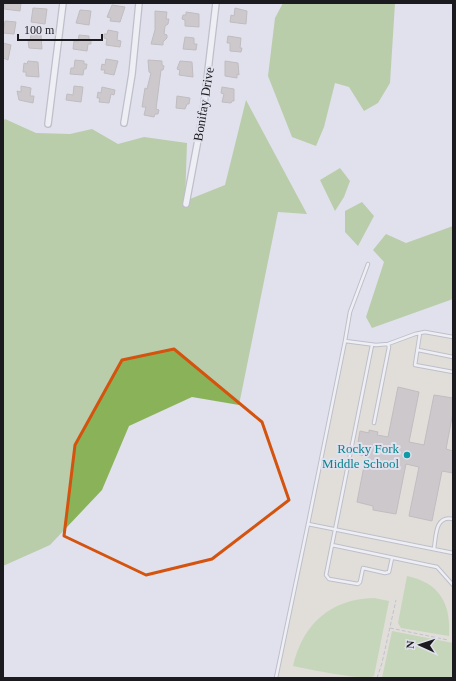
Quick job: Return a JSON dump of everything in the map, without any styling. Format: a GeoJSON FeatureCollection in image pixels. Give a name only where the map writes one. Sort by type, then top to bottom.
{"type":"FeatureCollection","features":[{"type":"Feature","properties":{"kind":"street"},"geometry":{"type":"LineString","coordinates":[[48,124],[63,3]]}},
{"type":"Feature","properties":{"kind":"street"},"geometry":{"type":"LineString","coordinates":[[124,123],[132,74],[140,3]]}},
{"type":"Feature","properties":{"kind":"street","name":"Bonifay Drive"},"geometry":{"type":"LineString","coordinates":[[186,204],[203,113],[216,3]]}},
{"type":"Feature","properties":{"kind":"lane"},"geometry":{"type":"LineString","coordinates":[[276,678],[350,312],[368,264]]}},
{"type":"Feature","properties":{"kind":"lane"},"geometry":{"type":"LineString","coordinates":[[345,341],[372,345],[388,344],[407,336],[420,333],[453,337]]}},
{"type":"Feature","properties":{"kind":"lane"},"geometry":{"type":"LineString","coordinates":[[420,333],[415,365],[453,372]]}},
{"type":"Feature","properties":{"kind":"lane"},"geometry":{"type":"LineString","coordinates":[[374,423],[389,347],[388,344]]}},
{"type":"Feature","properties":{"kind":"lane"},"geometry":{"type":"LineString","coordinates":[[372,345],[326,575],[329,579],[358,584],[360,582],[363,568],[385,573],[389,572],[392,558]]}},
{"type":"Feature","properties":{"kind":"lane"},"geometry":{"type":"LineString","coordinates":[[418,350],[453,357]]}},
{"type":"Feature","properties":{"kind":"lane"},"geometry":{"type":"LineString","coordinates":[[434,549],[438,524],[442,519],[453,519]]}},
{"type":"Feature","properties":{"kind":"lane"},"geometry":{"type":"LineString","coordinates":[[308,524],[453,553]]}},
{"type":"Feature","properties":{"kind":"lane"},"geometry":{"type":"LineString","coordinates":[[332,545],[437,567],[453,585]]}},
{"type":"Feature","properties":{"kind":"path"},"geometry":{"type":"LineString","coordinates":[[377,678],[382,663],[396,600]]}},
{"type":"Feature","properties":{"kind":"path"},"geometry":{"type":"LineString","coordinates":[[390,628],[448,640]]}},
{"type":"Feature","properties":{"kind":"highlighted area"},"geometry":{"type":"Polygon","coordinates":[[[174,349],[262,422],[289,500],[212,559],[146,575],[64,536],[75,445],[122,360],[174,349]]]}},
{"type":"Feature","properties":{"kind":"shaded area"},"geometry":{"type":"Polygon","coordinates":[[[420,333],[453,337],[453,678],[276,678],[345,341],[364,344],[388,344],[420,333]]]}},
{"type":"Feature","properties":{"kind":"green space"},"geometry":{"type":"Polygon","coordinates":[[[283,3],[395,3],[390,83],[378,103],[364,111],[349,87],[335,83],[324,127],[316,146],[292,137],[268,76],[275,18],[283,3]]]}},
{"type":"Feature","properties":{"kind":"green space"},"geometry":{"type":"Polygon","coordinates":[[[246,100],[307,214],[278,212],[239,405],[192,397],[129,426],[102,490],[50,545],[3,566],[3,121],[5,119],[36,133],[70,134],[92,129],[118,144],[144,137],[187,143],[185,201],[225,185],[246,100]]]}},
{"type":"Feature","properties":{"kind":"green space"},"geometry":{"type":"Polygon","coordinates":[[[340,168],[350,181],[344,197],[335,211],[320,180],[340,168]]]}},
{"type":"Feature","properties":{"kind":"green space"},"geometry":{"type":"Polygon","coordinates":[[[362,202],[374,216],[358,246],[345,232],[345,211],[362,202]]]}},
{"type":"Feature","properties":{"kind":"green space"},"geometry":{"type":"Polygon","coordinates":[[[453,226],[453,299],[372,328],[366,317],[384,262],[373,250],[386,234],[406,243],[453,226]]]}},
{"type":"Feature","properties":{"kind":"green space"},"geometry":{"type":"Polygon","coordinates":[[[407,576],[428,584],[441,597],[448,614],[449,636],[401,628],[398,623],[407,576]]]}},
{"type":"Feature","properties":{"kind":"green space"},"geometry":{"type":"Polygon","coordinates":[[[374,598],[389,601],[374,676],[347,676],[293,666],[304,638],[311,626],[321,617],[344,603],[358,599],[374,598]]]}},
{"type":"Feature","properties":{"kind":"green space"},"geometry":{"type":"Polygon","coordinates":[[[392,631],[453,643],[453,678],[382,678],[392,631]]]}},
{"type":"Feature","properties":{"kind":"building"},"geometry":{"type":"Polygon","coordinates":[[[5,3],[21,3],[20,11],[4,9],[5,3]]]}},
{"type":"Feature","properties":{"kind":"building"},"geometry":{"type":"Polygon","coordinates":[[[112,5],[125,7],[120,22],[110,21],[111,18],[107,17],[112,5]]]}},
{"type":"Feature","properties":{"kind":"building"},"geometry":{"type":"Polygon","coordinates":[[[33,8],[47,9],[45,24],[31,22],[33,8]]]}},
{"type":"Feature","properties":{"kind":"building"},"geometry":{"type":"Polygon","coordinates":[[[235,8],[247,11],[246,24],[230,22],[231,15],[234,16],[235,8]]]}},
{"type":"Feature","properties":{"kind":"building"},"geometry":{"type":"Polygon","coordinates":[[[80,10],[91,11],[89,25],[76,23],[80,10]]]}},
{"type":"Feature","properties":{"kind":"building"},"geometry":{"type":"Polygon","coordinates":[[[155,11],[167,12],[166,19],[169,19],[168,24],[165,26],[164,34],[167,35],[167,38],[163,42],[163,45],[151,44],[155,30],[155,11]]]}},
{"type":"Feature","properties":{"kind":"building"},"geometry":{"type":"Polygon","coordinates":[[[186,12],[199,14],[199,27],[185,26],[185,20],[182,19],[183,15],[186,15],[186,12]]]}},
{"type":"Feature","properties":{"kind":"building"},"geometry":{"type":"Polygon","coordinates":[[[5,21],[16,22],[14,34],[3,33],[5,21]]]}},
{"type":"Feature","properties":{"kind":"building"},"geometry":{"type":"Polygon","coordinates":[[[108,30],[118,32],[117,40],[121,41],[120,47],[106,45],[107,39],[104,38],[104,34],[107,34],[108,30]]]}},
{"type":"Feature","properties":{"kind":"building"},"geometry":{"type":"Polygon","coordinates":[[[31,34],[41,35],[42,49],[29,48],[28,40],[30,41],[31,34]]]}},
{"type":"Feature","properties":{"kind":"building"},"geometry":{"type":"Polygon","coordinates":[[[79,35],[89,36],[89,39],[91,40],[91,44],[88,44],[87,51],[73,49],[74,41],[78,42],[79,35]]]}},
{"type":"Feature","properties":{"kind":"building"},"geometry":{"type":"Polygon","coordinates":[[[228,36],[241,38],[241,52],[230,51],[230,43],[227,43],[228,36]]]}},
{"type":"Feature","properties":{"kind":"building"},"geometry":{"type":"Polygon","coordinates":[[[185,37],[194,38],[194,44],[197,44],[196,50],[183,49],[185,37]]]}},
{"type":"Feature","properties":{"kind":"building"},"geometry":{"type":"Polygon","coordinates":[[[3,43],[11,45],[8,60],[3,58],[3,43]]]}},
{"type":"Feature","properties":{"kind":"building"},"geometry":{"type":"Polygon","coordinates":[[[106,59],[118,61],[114,75],[104,73],[105,70],[101,70],[102,64],[105,65],[106,59]]]}},
{"type":"Feature","properties":{"kind":"building"},"geometry":{"type":"Polygon","coordinates":[[[75,60],[84,61],[84,64],[87,64],[83,75],[70,74],[71,68],[74,68],[75,60]]]}},
{"type":"Feature","properties":{"kind":"building"},"geometry":{"type":"Polygon","coordinates":[[[148,60],[162,61],[162,65],[164,66],[163,70],[161,70],[156,109],[159,110],[158,114],[155,114],[154,117],[144,115],[146,107],[142,107],[145,88],[147,89],[151,73],[149,72],[148,60]]]}},
{"type":"Feature","properties":{"kind":"building"},"geometry":{"type":"Polygon","coordinates":[[[28,61],[38,62],[39,77],[26,76],[26,72],[23,72],[24,63],[27,64],[28,61]]]}},
{"type":"Feature","properties":{"kind":"building"},"geometry":{"type":"Polygon","coordinates":[[[180,61],[192,62],[193,77],[179,75],[180,70],[177,69],[180,61]]]}},
{"type":"Feature","properties":{"kind":"building"},"geometry":{"type":"Polygon","coordinates":[[[225,61],[238,63],[239,75],[237,74],[237,78],[225,76],[225,61]]]}},
{"type":"Feature","properties":{"kind":"building"},"geometry":{"type":"Polygon","coordinates":[[[21,86],[31,88],[30,96],[34,96],[33,103],[19,100],[17,91],[21,92],[21,86]]]}},
{"type":"Feature","properties":{"kind":"building"},"geometry":{"type":"Polygon","coordinates":[[[74,86],[83,87],[81,102],[66,100],[67,94],[73,95],[74,86]]]}},
{"type":"Feature","properties":{"kind":"building"},"geometry":{"type":"Polygon","coordinates":[[[102,87],[115,90],[114,95],[111,94],[109,103],[99,102],[100,98],[97,98],[98,92],[101,93],[102,87]]]}},
{"type":"Feature","properties":{"kind":"building"},"geometry":{"type":"Polygon","coordinates":[[[222,87],[234,89],[234,101],[231,103],[222,102],[224,94],[221,93],[222,87]]]}},
{"type":"Feature","properties":{"kind":"building"},"geometry":{"type":"Polygon","coordinates":[[[177,96],[190,98],[189,104],[187,104],[185,109],[176,108],[177,96]]]}},
{"type":"Feature","properties":{"kind":"building","name":"Rocky Fork Middle School"},"geometry":{"type":"Polygon","coordinates":[[[398,387],[419,392],[409,442],[424,445],[434,395],[453,398],[453,412],[446,449],[453,451],[453,473],[442,471],[432,521],[409,516],[419,467],[406,464],[396,514],[373,510],[373,506],[357,502],[366,456],[356,454],[360,431],[369,433],[369,430],[378,432],[377,435],[388,437],[398,387]]]}},
{"type":"Feature","properties":{"kind":"place","name":"Rocky Fork Middle School"},"geometry":{"type":"Point","coordinates":[407,455]}}]}
